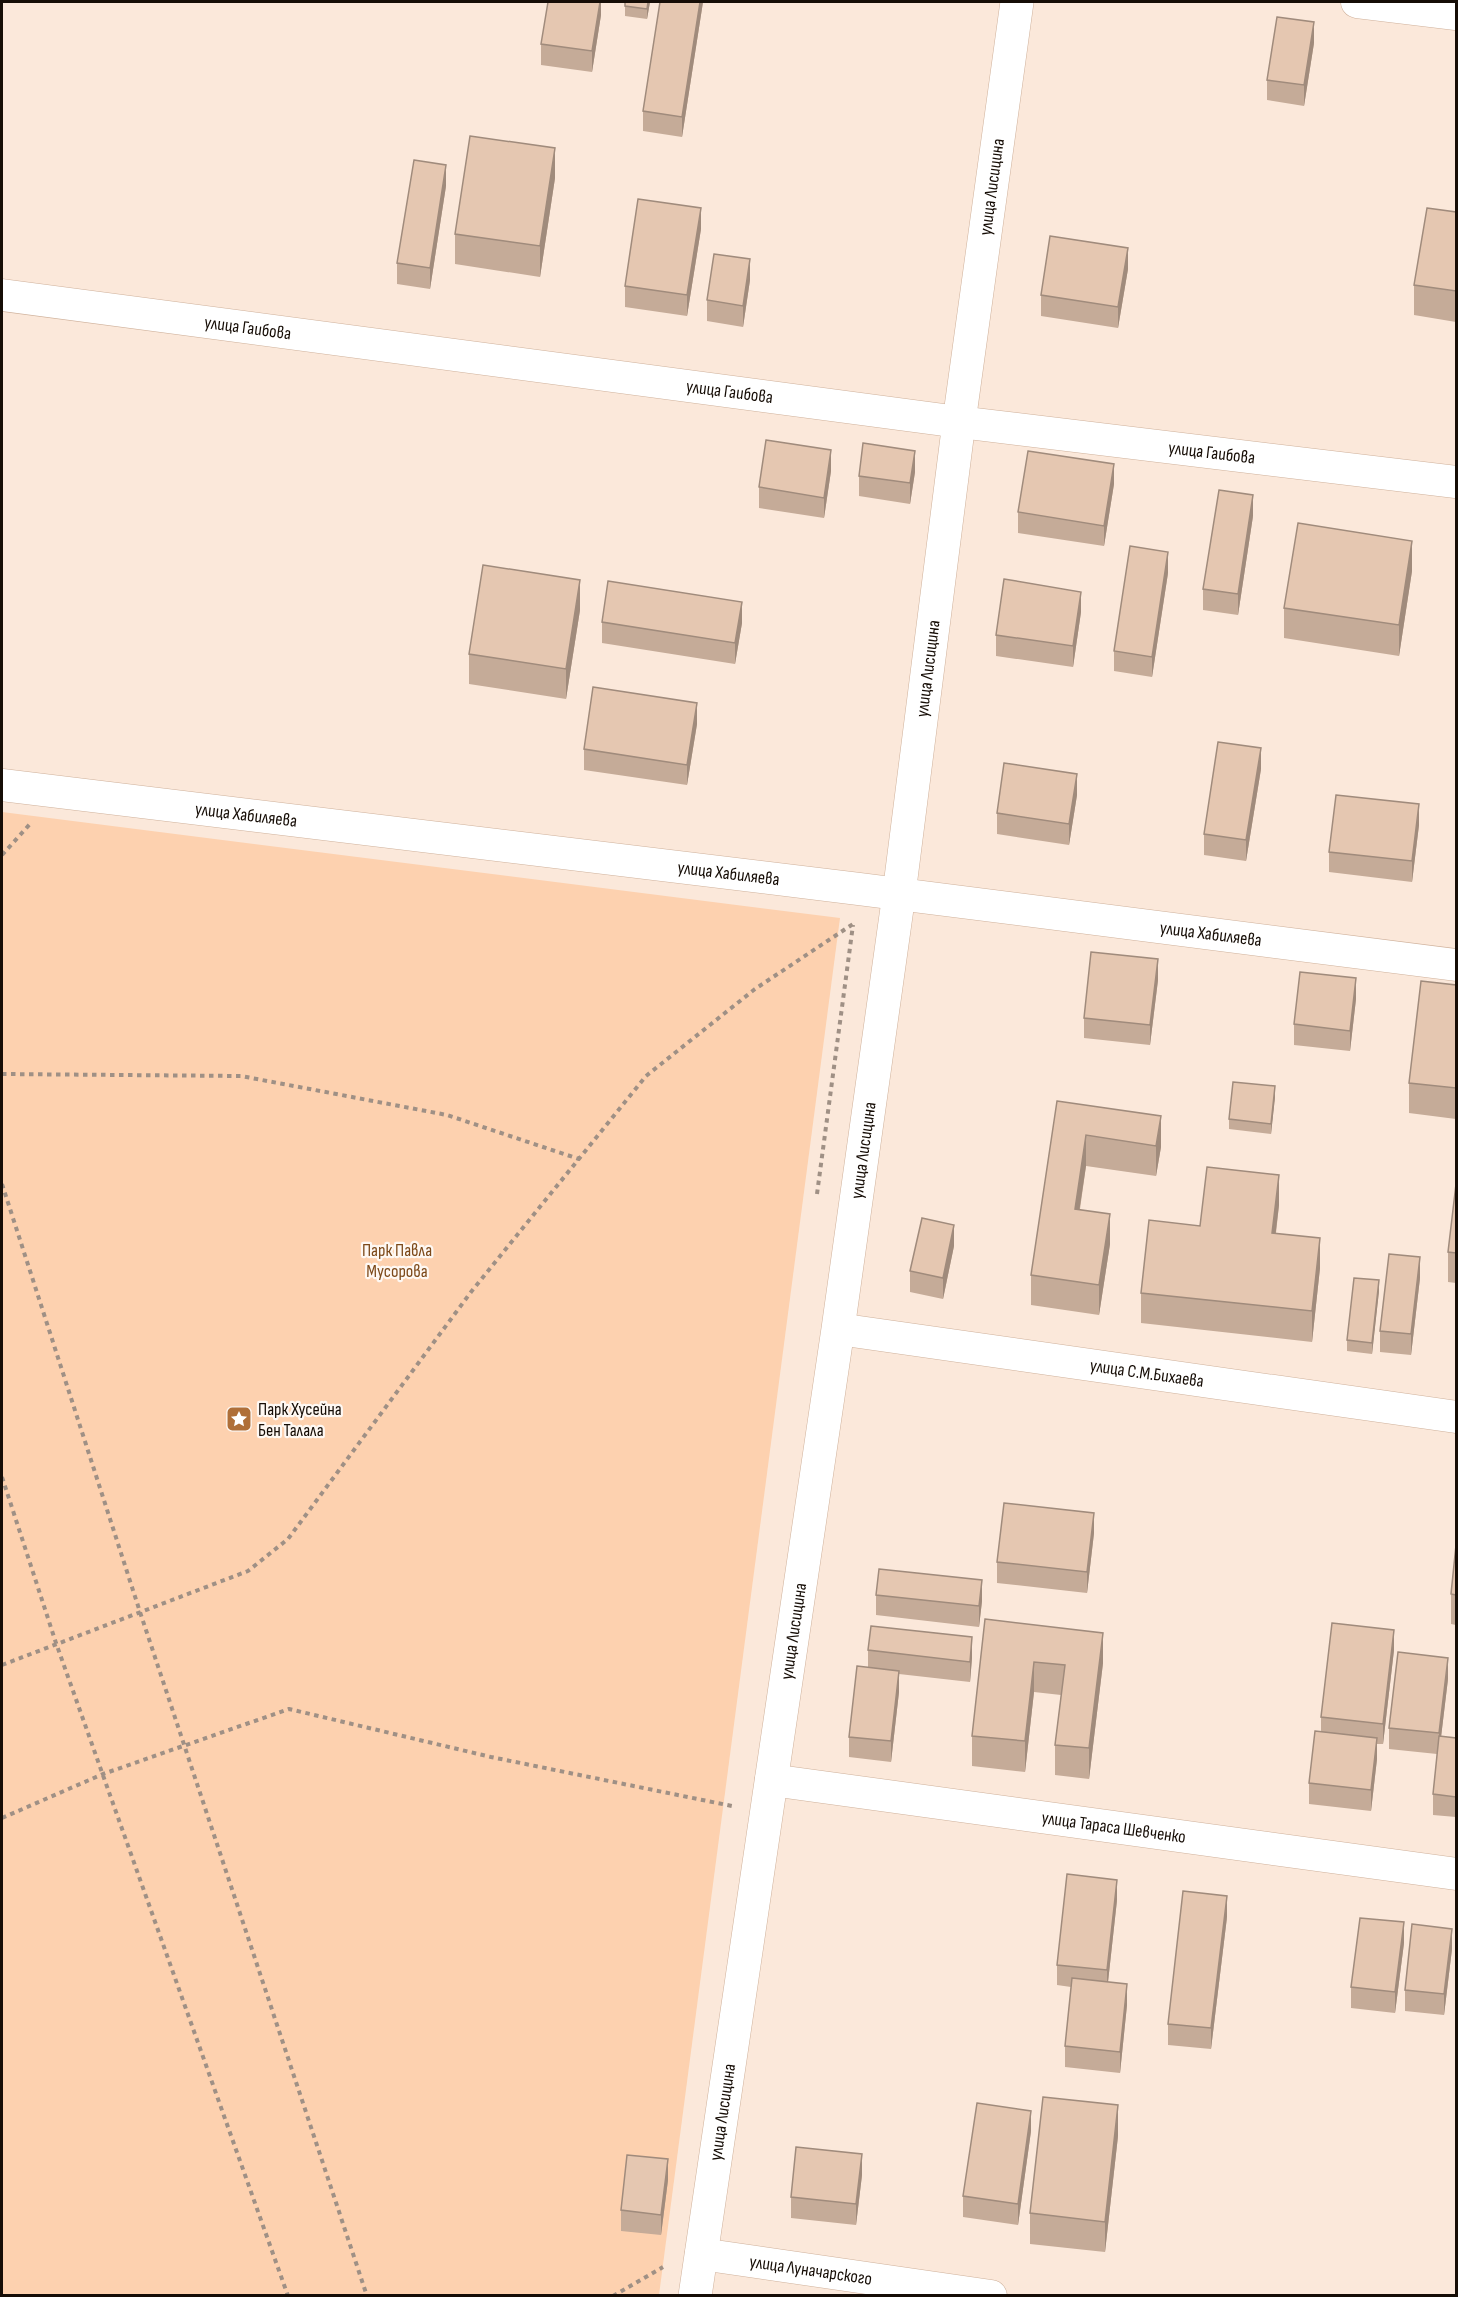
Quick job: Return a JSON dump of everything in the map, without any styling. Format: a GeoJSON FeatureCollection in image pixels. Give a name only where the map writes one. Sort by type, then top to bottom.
{"type":"FeatureCollection","features":[{"type":"Feature","properties":{"kind":"street","name":"улица Лисицина"},"geometry":{"type":"LineString","coordinates":[[695,2295],[838,1329],[899,894],[959,422],[1017,2]]}},
{"type":"Feature","properties":{"kind":"street"},"geometry":{"type":"LineString","coordinates":[[1357,2],[1456,14]]}},
{"type":"Feature","properties":{"kind":"street","name":"улица Гаибова"},"geometry":{"type":"LineString","coordinates":[[2,295],[959,422],[1456,482]]}},
{"type":"Feature","properties":{"kind":"street","name":"улица Хабиляева"},"geometry":{"type":"LineString","coordinates":[[2,785],[899,894],[1456,965]]}},
{"type":"Feature","properties":{"kind":"street","name":"улица С.М.Бихаева"},"geometry":{"type":"LineString","coordinates":[[838,1329],[1456,1418]]}},
{"type":"Feature","properties":{"kind":"street","name":"улица Тараса Шевченко"},"geometry":{"type":"LineString","coordinates":[[771,1780],[1456,1874]]}},
{"type":"Feature","properties":{"kind":"street","name":"улица Луначарского"},"geometry":{"type":"LineString","coordinates":[[701,2254],[991,2295]]}},
{"type":"Feature","properties":{"kind":"path"},"geometry":{"type":"LineString","coordinates":[[2,1665],[248,1572],[288,1539],[471,1292],[646,1076],[755,989],[853,924]]}},
{"type":"Feature","properties":{"kind":"path"},"geometry":{"type":"LineString","coordinates":[[2,1074],[241,1076],[447,1115],[579,1159]]}},
{"type":"Feature","properties":{"kind":"path"},"geometry":{"type":"LineString","coordinates":[[2,1184],[140,1612],[367,2295]]}},
{"type":"Feature","properties":{"kind":"path"},"geometry":{"type":"LineString","coordinates":[[2,1477],[56,1643],[288,2295]]}},
{"type":"Feature","properties":{"kind":"path"},"geometry":{"type":"LineString","coordinates":[[2,1818],[103,1774],[289,1709],[491,1757],[734,1807]]}},
{"type":"Feature","properties":{"kind":"path"},"geometry":{"type":"LineString","coordinates":[[613,2295],[664,2267]]}},
{"type":"Feature","properties":{"kind":"green space","name":"Парк Павла Мусорова"},"geometry":{"type":"Polygon","coordinates":[[[2,812],[840,918],[659,2295],[2,2296],[2,812]]]}},
{"type":"Feature","properties":{"kind":"building"},"geometry":{"type":"Polygon","coordinates":[[[548,2],[600,2],[592,51],[541,44],[548,2]]]}},
{"type":"Feature","properties":{"kind":"building"},"geometry":{"type":"Polygon","coordinates":[[[625,2],[648,2],[647,9],[625,6],[625,2]]]}},
{"type":"Feature","properties":{"kind":"building"},"geometry":{"type":"Polygon","coordinates":[[[660,2],[700,2],[682,117],[643,111],[660,2]]]}},
{"type":"Feature","properties":{"kind":"building"},"geometry":{"type":"Polygon","coordinates":[[[1277,17],[1314,22],[1304,85],[1267,80],[1277,17]]]}},
{"type":"Feature","properties":{"kind":"building"},"geometry":{"type":"Polygon","coordinates":[[[470,136],[555,148],[540,246],[455,234],[470,136]]]}},
{"type":"Feature","properties":{"kind":"building"},"geometry":{"type":"Polygon","coordinates":[[[414,160],[446,165],[430,268],[397,263],[414,160]]]}},
{"type":"Feature","properties":{"kind":"building"},"geometry":{"type":"Polygon","coordinates":[[[638,199],[701,208],[687,295],[625,286],[638,199]]]}},
{"type":"Feature","properties":{"kind":"building"},"geometry":{"type":"Polygon","coordinates":[[[1427,208],[1456,212],[1456,291],[1414,285],[1427,208]]]}},
{"type":"Feature","properties":{"kind":"building"},"geometry":{"type":"Polygon","coordinates":[[[1050,236],[1128,248],[1118,307],[1041,295],[1050,236]]]}},
{"type":"Feature","properties":{"kind":"building"},"geometry":{"type":"Polygon","coordinates":[[[714,254],[750,259],[743,306],[707,300],[714,254]]]}},
{"type":"Feature","properties":{"kind":"building"},"geometry":{"type":"Polygon","coordinates":[[[766,440],[831,450],[824,498],[759,487],[766,440]]]}},
{"type":"Feature","properties":{"kind":"building"},"geometry":{"type":"Polygon","coordinates":[[[863,443],[915,451],[910,483],[859,476],[863,443]]]}},
{"type":"Feature","properties":{"kind":"building"},"geometry":{"type":"Polygon","coordinates":[[[1028,451],[1114,464],[1104,526],[1018,512],[1028,451]]]}},
{"type":"Feature","properties":{"kind":"building"},"geometry":{"type":"Polygon","coordinates":[[[1219,490],[1253,495],[1238,594],[1203,589],[1219,490]]]}},
{"type":"Feature","properties":{"kind":"building"},"geometry":{"type":"Polygon","coordinates":[[[1298,523],[1412,541],[1399,625],[1284,608],[1298,523]]]}},
{"type":"Feature","properties":{"kind":"building"},"geometry":{"type":"Polygon","coordinates":[[[1130,546],[1168,552],[1152,657],[1114,651],[1130,546]]]}},
{"type":"Feature","properties":{"kind":"building"},"geometry":{"type":"Polygon","coordinates":[[[483,565],[580,580],[566,669],[469,654],[483,565]]]}},
{"type":"Feature","properties":{"kind":"building"},"geometry":{"type":"Polygon","coordinates":[[[1004,579],[1081,592],[1073,646],[996,635],[1004,579]]]}},
{"type":"Feature","properties":{"kind":"building"},"geometry":{"type":"Polygon","coordinates":[[[608,581],[742,602],[735,643],[602,622],[608,581]]]}},
{"type":"Feature","properties":{"kind":"building"},"geometry":{"type":"Polygon","coordinates":[[[593,687],[697,703],[687,765],[584,749],[593,687]]]}},
{"type":"Feature","properties":{"kind":"building"},"geometry":{"type":"Polygon","coordinates":[[[1218,742],[1261,748],[1246,840],[1204,834],[1218,742]]]}},
{"type":"Feature","properties":{"kind":"building"},"geometry":{"type":"Polygon","coordinates":[[[1004,763],[1077,774],[1069,824],[997,813],[1004,763]]]}},
{"type":"Feature","properties":{"kind":"building"},"geometry":{"type":"Polygon","coordinates":[[[1336,795],[1419,804],[1412,861],[1329,852],[1336,795]]]}},
{"type":"Feature","properties":{"kind":"building"},"geometry":{"type":"Polygon","coordinates":[[[1091,952],[1158,959],[1150,1025],[1084,1018],[1091,952]]]}},
{"type":"Feature","properties":{"kind":"building"},"geometry":{"type":"Polygon","coordinates":[[[1300,972],[1356,978],[1350,1031],[1294,1024],[1300,972]]]}},
{"type":"Feature","properties":{"kind":"building"},"geometry":{"type":"Polygon","coordinates":[[[1421,981],[1456,985],[1456,1088],[1409,1083],[1421,981]]]}},
{"type":"Feature","properties":{"kind":"building"},"geometry":{"type":"Polygon","coordinates":[[[1233,1082],[1275,1086],[1271,1124],[1229,1119],[1233,1082]]]}},
{"type":"Feature","properties":{"kind":"building"},"geometry":{"type":"Polygon","coordinates":[[[1057,1101],[1161,1116],[1156,1146],[1086,1135],[1075,1209],[1110,1214],[1099,1285],[1031,1275],[1057,1101]]]}},
{"type":"Feature","properties":{"kind":"building"},"geometry":{"type":"Polygon","coordinates":[[[1207,1167],[1279,1175],[1272,1233],[1320,1238],[1312,1311],[1141,1293],[1149,1220],[1200,1226],[1207,1167]]]}},
{"type":"Feature","properties":{"kind":"building"},"geometry":{"type":"Polygon","coordinates":[[[1456,1184],[1456,1253],[1448,1252],[1456,1184]]]}},
{"type":"Feature","properties":{"kind":"building"},"geometry":{"type":"Polygon","coordinates":[[[922,1218],[954,1225],[943,1278],[910,1271],[922,1218]]]}},
{"type":"Feature","properties":{"kind":"building"},"geometry":{"type":"Polygon","coordinates":[[[1389,1254],[1420,1257],[1411,1334],[1380,1331],[1389,1254]]]}},
{"type":"Feature","properties":{"kind":"building"},"geometry":{"type":"Polygon","coordinates":[[[1354,1278],[1379,1280],[1372,1343],[1347,1340],[1354,1278]]]}},
{"type":"Feature","properties":{"kind":"building"},"geometry":{"type":"Polygon","coordinates":[[[1004,1503],[1094,1513],[1087,1572],[997,1562],[1004,1503]]]}},
{"type":"Feature","properties":{"kind":"building"},"geometry":{"type":"Polygon","coordinates":[[[1456,1545],[1456,1595],[1451,1594],[1456,1545]]]}},
{"type":"Feature","properties":{"kind":"building"},"geometry":{"type":"Polygon","coordinates":[[[879,1569],[982,1580],[979,1606],[876,1595],[879,1569]]]}},
{"type":"Feature","properties":{"kind":"building"},"geometry":{"type":"Polygon","coordinates":[[[985,1619],[1103,1633],[1089,1748],[1055,1745],[1065,1665],[1034,1662],[1025,1741],[972,1736],[985,1619]]]}},
{"type":"Feature","properties":{"kind":"building"},"geometry":{"type":"Polygon","coordinates":[[[1332,1623],[1394,1630],[1383,1724],[1321,1717],[1332,1623]]]}},
{"type":"Feature","properties":{"kind":"building"},"geometry":{"type":"Polygon","coordinates":[[[871,1626],[972,1637],[970,1662],[868,1650],[871,1626]]]}},
{"type":"Feature","properties":{"kind":"building"},"geometry":{"type":"Polygon","coordinates":[[[1398,1652],[1448,1658],[1439,1733],[1389,1728],[1398,1652]]]}},
{"type":"Feature","properties":{"kind":"building"},"geometry":{"type":"Polygon","coordinates":[[[857,1666],[899,1671],[891,1741],[849,1737],[857,1666]]]}},
{"type":"Feature","properties":{"kind":"building"},"geometry":{"type":"Polygon","coordinates":[[[1315,1731],[1377,1738],[1371,1790],[1309,1783],[1315,1731]]]}},
{"type":"Feature","properties":{"kind":"building"},"geometry":{"type":"Polygon","coordinates":[[[1439,1736],[1456,1738],[1456,1797],[1433,1794],[1439,1736]]]}},
{"type":"Feature","properties":{"kind":"building"},"geometry":{"type":"Polygon","coordinates":[[[1067,1874],[1117,1880],[1107,1970],[1057,1965],[1067,1874]]]}},
{"type":"Feature","properties":{"kind":"building"},"geometry":{"type":"Polygon","coordinates":[[[1183,1891],[1227,1896],[1211,2028],[1168,2024],[1183,1891]]]}},
{"type":"Feature","properties":{"kind":"building"},"geometry":{"type":"Polygon","coordinates":[[[1360,1918],[1404,1922],[1395,1992],[1351,1987],[1360,1918]]]}},
{"type":"Feature","properties":{"kind":"building"},"geometry":{"type":"Polygon","coordinates":[[[1412,1924],[1452,1929],[1444,1994],[1405,1990],[1412,1924]]]}},
{"type":"Feature","properties":{"kind":"building"},"geometry":{"type":"Polygon","coordinates":[[[1072,1978],[1127,1984],[1120,2052],[1065,2046],[1072,1978]]]}},
{"type":"Feature","properties":{"kind":"building"},"geometry":{"type":"Polygon","coordinates":[[[1043,2097],[1118,2105],[1105,2222],[1030,2213],[1043,2097]]]}},
{"type":"Feature","properties":{"kind":"building"},"geometry":{"type":"Polygon","coordinates":[[[977,2103],[1031,2111],[1018,2204],[963,2196],[977,2103]]]}},
{"type":"Feature","properties":{"kind":"building"},"geometry":{"type":"Polygon","coordinates":[[[796,2147],[862,2154],[856,2204],[791,2197],[796,2147]]]}},
{"type":"Feature","properties":{"kind":"building"},"geometry":{"type":"Polygon","coordinates":[[[627,2155],[668,2159],[661,2215],[621,2210],[627,2155]]]}},
{"type":"Feature","properties":{"kind":"place","name":"Парк Хусейна Бен Талала"},"geometry":{"type":"Point","coordinates":[239,1419]}}]}
